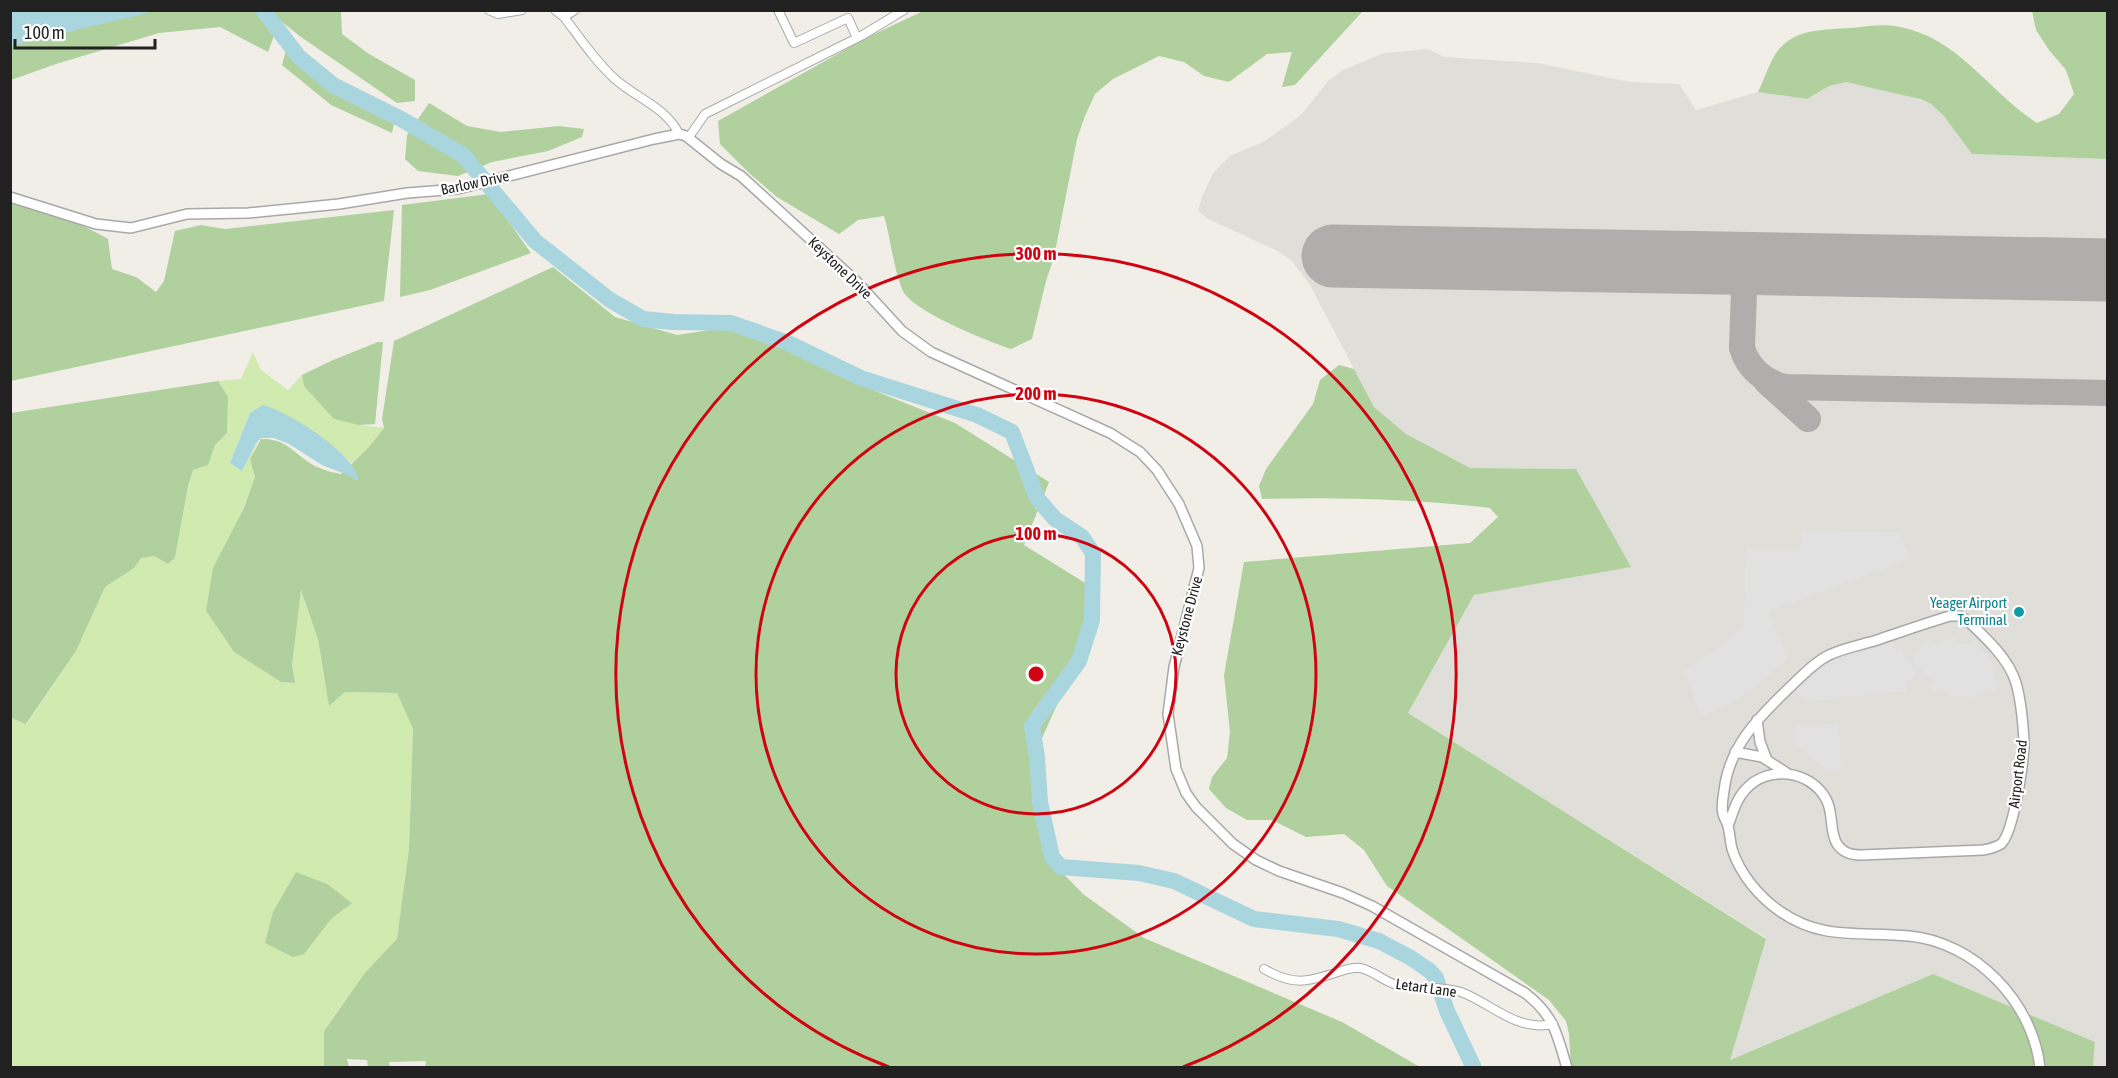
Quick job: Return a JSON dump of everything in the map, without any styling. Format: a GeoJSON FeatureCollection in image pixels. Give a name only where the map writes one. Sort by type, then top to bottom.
{"type":"FeatureCollection","features":[{"type":"Feature","properties":{"kind":"street"},"geometry":{"type":"LineString","coordinates":[[489,10],[498,14],[522,10]]}},
{"type":"Feature","properties":{"kind":"street"},"geometry":{"type":"LineString","coordinates":[[555,10],[564,17],[607,72],[627,89],[671,119],[679,134],[689,137],[705,114],[856,38],[904,10]]}},
{"type":"Feature","properties":{"kind":"street"},"geometry":{"type":"LineString","coordinates":[[564,17],[575,10]]}},
{"type":"Feature","properties":{"kind":"street"},"geometry":{"type":"LineString","coordinates":[[778,10],[794,43],[848,18],[856,38]]}},
{"type":"Feature","properties":{"kind":"street","name":"Barlow Drive"},"geometry":{"type":"LineString","coordinates":[[10,197],[96,224],[131,228],[187,214],[248,213],[468,187],[679,134]]}},
{"type":"Feature","properties":{"kind":"street","name":"Keystone Drive"},"geometry":{"type":"LineString","coordinates":[[689,137],[763,195],[857,282],[910,339],[931,352],[1110,433],[1140,452],[1157,470],[1186,518],[1199,554],[1198,576],[1174,667],[1168,714],[1176,769],[1186,793],[1201,813],[1239,849],[1256,860],[1372,906],[1518,988],[1536,1003],[1553,1024],[1568,1068]]}},
{"type":"Feature","properties":{"kind":"street","name":"Airport Road"},"geometry":{"type":"LineString","coordinates":[[1735,752],[1754,754],[1767,760],[1787,773],[1804,779],[1822,793],[1831,811],[1836,842],[1847,853],[1872,855],[1995,847],[2003,841],[2009,830],[2024,755],[2023,730],[2014,679],[1998,654],[1973,626],[1965,619],[1955,615],[1829,655],[1807,671],[1757,720],[1735,752],[1726,775],[1723,813],[1732,849],[1744,873],[1770,904],[1791,919],[1813,928],[1836,933],[1909,936],[1940,942],[1966,955],[1989,973],[2007,992],[2026,1021],[2034,1041],[2040,1068]]}},
{"type":"Feature","properties":{"kind":"street"},"geometry":{"type":"LineString","coordinates":[[1757,720],[1761,748],[1767,760]]}},
{"type":"Feature","properties":{"kind":"street"},"geometry":{"type":"LineString","coordinates":[[1728,826],[1738,800],[1747,788],[1769,775],[1787,773]]}},
{"type":"Feature","properties":{"kind":"street","name":"Letart Lane"},"geometry":{"type":"LineString","coordinates":[[1264,969],[1286,980],[1300,982],[1312,981],[1357,968],[1368,971],[1390,983],[1449,990],[1467,995],[1500,1014],[1534,1026],[1553,1024]]}},
{"type":"Feature","properties":{"kind":"shaded area"},"geometry":{"type":"Polygon","coordinates":[[[1428,49],[1444,57],[1537,63],[1630,82],[1679,84],[1696,110],[1758,92],[1807,99],[1829,86],[1845,82],[1907,95],[1931,104],[1952,124],[1972,154],[2107,159],[2107,1067],[2093,1067],[2095,1042],[1933,974],[1729,1060],[1766,938],[1408,713],[1474,595],[1630,567],[1576,469],[1470,468],[1406,434],[1374,407],[1310,285],[1293,262],[1278,251],[1208,219],[1198,211],[1213,173],[1230,156],[1265,141],[1301,115],[1329,80],[1343,70],[1384,53],[1428,49]]]}},
{"type":"Feature","properties":{"kind":"shaded area"},"geometry":{"type":"Polygon","coordinates":[[[1801,531],[1900,532],[1910,559],[1769,611],[1787,659],[1747,693],[1702,717],[1683,670],[1728,641],[1744,621],[1746,549],[1800,549],[1801,531]]]}},
{"type":"Feature","properties":{"kind":"shaded area"},"geometry":{"type":"Polygon","coordinates":[[[1954,638],[1959,644],[1976,640],[1979,647],[1988,655],[1998,689],[1972,697],[1954,697],[1929,688],[1933,681],[1921,670],[1920,665],[1912,665],[1915,653],[1928,639],[1934,645],[1954,638]]]}},
{"type":"Feature","properties":{"kind":"shaded area"},"geometry":{"type":"Polygon","coordinates":[[[1893,643],[1894,649],[1901,649],[1916,673],[1912,679],[1904,682],[1906,691],[1806,702],[1797,691],[1822,668],[1835,660],[1893,643]]]}},
{"type":"Feature","properties":{"kind":"shaded area"},"geometry":{"type":"Polygon","coordinates":[[[1839,724],[1841,771],[1827,771],[1796,744],[1794,726],[1839,724]]]}},
{"type":"Feature","properties":{"kind":"green space"},"geometry":{"type":"Polygon","coordinates":[[[155,10],[257,11],[275,33],[268,52],[220,27],[159,33],[11,80],[10,46],[155,10]]]}},
{"type":"Feature","properties":{"kind":"green space"},"geometry":{"type":"Polygon","coordinates":[[[268,11],[341,11],[342,34],[369,54],[415,80],[415,101],[397,103],[301,37],[268,11]]]}},
{"type":"Feature","properties":{"kind":"green space"},"geometry":{"type":"Polygon","coordinates":[[[923,11],[1363,11],[1295,85],[1282,87],[1292,52],[1267,54],[1229,82],[1204,76],[1184,62],[1159,56],[1113,79],[1095,94],[1077,139],[1054,257],[1032,339],[1011,349],[934,316],[908,298],[899,280],[884,216],[858,220],[839,234],[777,197],[720,144],[718,121],[866,38],[923,11]]]}},
{"type":"Feature","properties":{"kind":"green space"},"geometry":{"type":"Polygon","coordinates":[[[2032,11],[2107,11],[2107,159],[1972,154],[1944,116],[1931,104],[1920,99],[1846,82],[1829,86],[1807,99],[1758,92],[1778,51],[1796,36],[1822,30],[1894,26],[1921,33],[1940,42],[2037,123],[2059,114],[2074,94],[2066,70],[2036,30],[2032,11]]]}},
{"type":"Feature","properties":{"kind":"green space"},"geometry":{"type":"Polygon","coordinates":[[[287,46],[320,82],[352,100],[395,118],[392,133],[331,105],[282,65],[287,46]]]}},
{"type":"Feature","properties":{"kind":"green space"},"geometry":{"type":"Polygon","coordinates":[[[429,103],[467,126],[501,132],[559,126],[584,129],[582,137],[548,151],[492,162],[458,176],[418,171],[405,159],[407,135],[429,103]]]}},
{"type":"Feature","properties":{"kind":"green space"},"geometry":{"type":"Polygon","coordinates":[[[489,194],[531,253],[430,290],[400,297],[402,205],[489,194]]]}},
{"type":"Feature","properties":{"kind":"green space"},"geometry":{"type":"Polygon","coordinates":[[[10,202],[60,216],[108,239],[112,269],[136,277],[156,292],[164,281],[175,231],[201,225],[225,229],[394,210],[384,301],[11,381],[10,202]]]}},
{"type":"Feature","properties":{"kind":"green space"},"geometry":{"type":"Polygon","coordinates":[[[553,267],[615,317],[677,335],[723,328],[772,340],[868,388],[955,423],[1049,482],[1024,545],[1090,586],[1089,645],[1065,687],[1034,756],[1038,802],[1055,865],[1083,894],[1144,938],[1342,1022],[1420,1067],[425,1067],[426,1061],[389,1062],[390,1067],[368,1068],[367,1060],[347,1059],[349,1067],[324,1067],[324,1031],[364,974],[397,939],[409,849],[413,729],[397,693],[345,692],[329,706],[318,639],[301,590],[292,666],[295,683],[281,682],[234,652],[206,611],[213,568],[243,510],[255,477],[250,459],[261,439],[280,442],[312,464],[341,474],[369,447],[384,428],[382,419],[394,341],[553,267]]]}},
{"type":"Feature","properties":{"kind":"green space"},"geometry":{"type":"Polygon","coordinates":[[[378,342],[383,342],[375,424],[359,425],[334,419],[304,386],[302,375],[378,342]]]}},
{"type":"Feature","properties":{"kind":"green space"},"geometry":{"type":"Polygon","coordinates":[[[253,352],[261,370],[288,390],[302,375],[304,386],[359,425],[384,428],[369,447],[351,463],[313,432],[269,407],[250,413],[230,463],[242,471],[260,438],[250,459],[255,477],[206,611],[234,652],[281,682],[295,683],[292,666],[301,589],[318,639],[329,706],[345,692],[397,693],[413,729],[409,849],[397,940],[364,974],[324,1030],[324,1067],[11,1067],[10,718],[27,724],[76,651],[105,587],[122,576],[140,558],[154,556],[168,564],[175,558],[193,469],[208,465],[215,445],[227,433],[228,397],[218,381],[241,379],[253,352]]]}},
{"type":"Feature","properties":{"kind":"green space"},"geometry":{"type":"Polygon","coordinates":[[[1339,365],[1354,369],[1374,407],[1406,434],[1470,468],[1576,469],[1631,567],[1474,595],[1408,713],[1766,939],[1730,1060],[1933,974],[2095,1042],[2093,1067],[1571,1067],[1566,1021],[1549,1000],[1387,886],[1364,850],[1344,834],[1306,837],[1272,820],[1247,820],[1226,808],[1209,789],[1212,777],[1227,758],[1230,732],[1224,675],[1244,562],[1470,543],[1498,517],[1490,508],[1433,503],[1348,499],[1262,499],[1259,486],[1266,469],[1313,404],[1320,380],[1339,365]]]}},
{"type":"Feature","properties":{"kind":"green space"},"geometry":{"type":"Polygon","coordinates":[[[218,381],[228,397],[227,433],[215,445],[208,465],[193,470],[175,558],[168,564],[154,556],[141,558],[134,568],[105,587],[76,651],[26,724],[11,718],[11,413],[218,381]]]}},
{"type":"Feature","properties":{"kind":"green space"},"geometry":{"type":"Polygon","coordinates":[[[296,872],[327,884],[352,903],[331,919],[304,954],[293,957],[265,943],[273,912],[296,872]]]}},
{"type":"Feature","properties":{"kind":"water"},"geometry":{"type":"Polygon","coordinates":[[[11,10],[155,10],[155,11],[11,46],[11,10]]]}},
{"type":"Feature","properties":{"kind":"water"},"geometry":{"type":"Polygon","coordinates":[[[263,405],[288,416],[334,446],[355,470],[358,480],[322,465],[289,444],[274,438],[261,438],[256,443],[242,471],[230,463],[250,413],[263,405]]]}},
{"type":"Feature","properties":{"kind":"waterway"},"geometry":{"type":"LineString","coordinates":[[263,10],[299,57],[333,85],[401,119],[463,155],[535,241],[610,300],[643,319],[731,323],[788,343],[861,378],[977,415],[1012,432],[1037,498],[1055,519],[1082,537],[1093,553],[1092,620],[1079,661],[1032,726],[1040,802],[1052,857],[1061,867],[1139,873],[1174,881],[1254,919],[1338,929],[1379,941],[1411,958],[1436,978],[1447,1011],[1474,1068]]}},
{"type":"Feature","properties":{"kind":"taxiway"},"geometry":{"type":"LineString","coordinates":[[1745,263],[1742,348],[1753,368],[1764,378],[1777,385],[1785,387],[2108,393]]}},
{"type":"Feature","properties":{"kind":"taxiway"},"geometry":{"type":"LineString","coordinates":[[1767,382],[1808,419]]}},
{"type":"Feature","properties":{"kind":"runway"},"geometry":{"type":"LineString","coordinates":[[1333,256],[2108,270]]}},
{"type":"Feature","properties":{"kind":"place","name":"Yeager Airport Terminal"},"geometry":{"type":"Point","coordinates":[2019,612]}}]}
